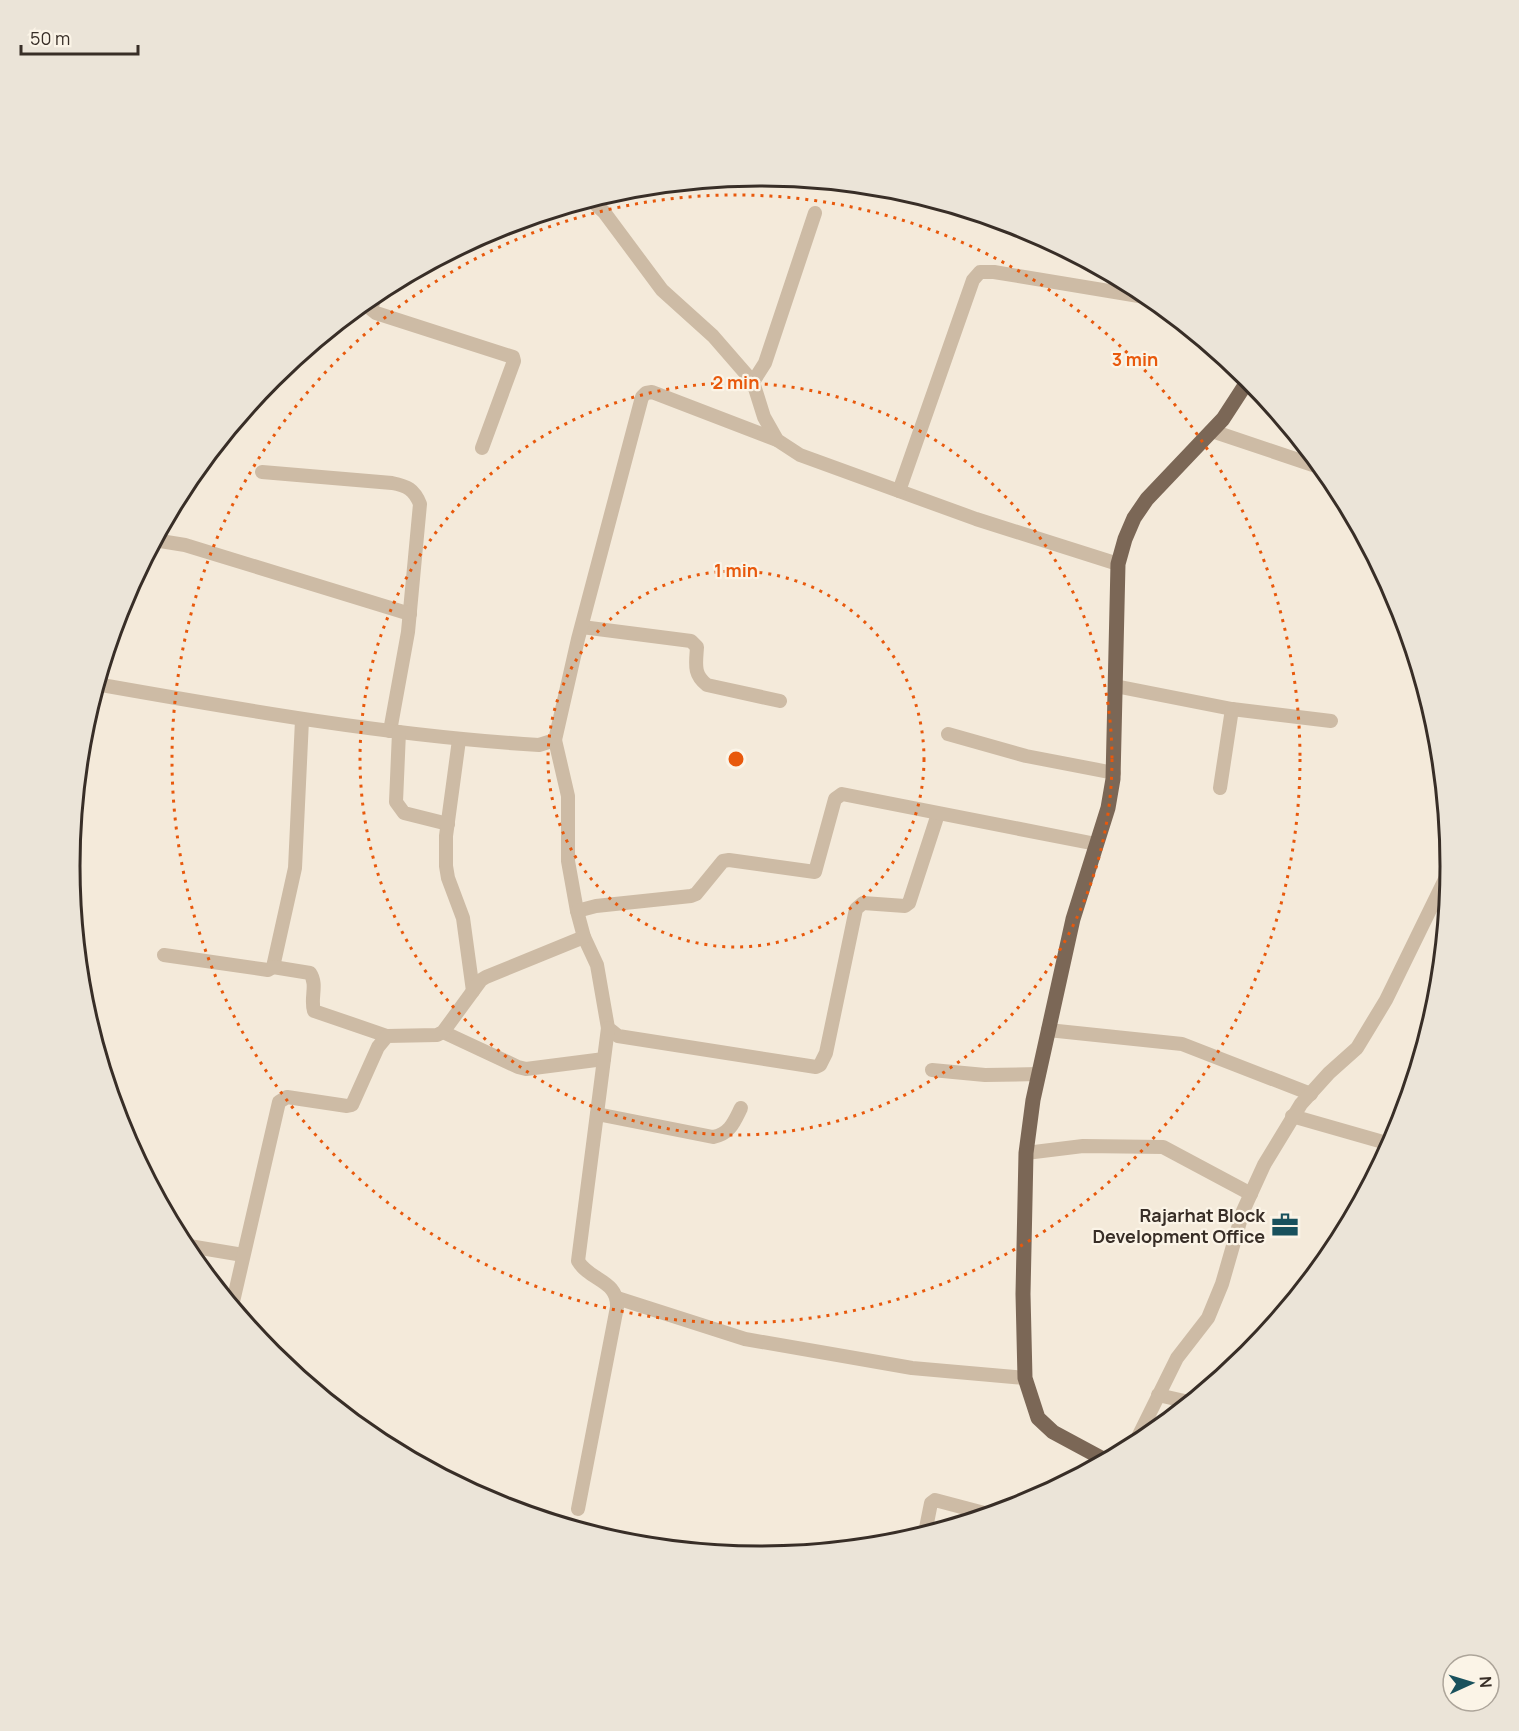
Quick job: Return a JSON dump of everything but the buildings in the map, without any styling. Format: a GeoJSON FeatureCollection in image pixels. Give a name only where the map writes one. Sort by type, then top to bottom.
{"type":"FeatureCollection","features":[{"type":"Feature","properties":{"kind":"main road"},"geometry":{"type":"LineString","coordinates":[[1096,1455],[1053,1432],[1038,1418],[1025,1378],[1023,1294],[1028,1129],[1073,919],[1108,808],[1114,773],[1118,564],[1134,518],[1140,508],[1212,431],[1243,388]]}},
{"type":"Feature","properties":{"kind":"street"},"geometry":{"type":"LineString","coordinates":[[597,206],[662,290],[713,336],[753,382],[764,417],[777,440]]}},
{"type":"Feature","properties":{"kind":"street"},"geometry":{"type":"LineString","coordinates":[[753,382],[765,363],[815,213]]}},
{"type":"Feature","properties":{"kind":"street"},"geometry":{"type":"LineString","coordinates":[[899,491],[973,280],[980,272],[994,272],[1126,293]]}},
{"type":"Feature","properties":{"kind":"street"},"geometry":{"type":"LineString","coordinates":[[371,308],[375,313],[513,357],[514,361],[482,448]]}},
{"type":"Feature","properties":{"kind":"street"},"geometry":{"type":"LineString","coordinates":[[578,1509],[617,1298],[613,1289],[582,1267],[578,1261],[608,1029],[597,966],[584,937],[577,911],[568,861],[568,796],[555,740],[642,397],[652,392],[777,440],[800,455],[976,519],[1118,564]]}},
{"type":"Feature","properties":{"kind":"street"},"geometry":{"type":"LineString","coordinates":[[1212,431],[1307,463]]}},
{"type":"Feature","properties":{"kind":"street"},"geometry":{"type":"LineString","coordinates":[[262,472],[392,483],[407,486],[416,494],[420,504],[410,614],[394,732],[396,802],[404,813],[448,824]]}},
{"type":"Feature","properties":{"kind":"street"},"geometry":{"type":"LineString","coordinates":[[162,541],[185,545],[410,614]]}},
{"type":"Feature","properties":{"kind":"street"},"geometry":{"type":"LineString","coordinates":[[582,627],[691,641],[697,647],[696,671],[699,679],[707,685],[780,701]]}},
{"type":"Feature","properties":{"kind":"street"},"geometry":{"type":"LineString","coordinates":[[104,685],[302,720],[459,740],[539,745],[555,740]]}},
{"type":"Feature","properties":{"kind":"street"},"geometry":{"type":"LineString","coordinates":[[1115,686],[1232,708],[1331,721]]}},
{"type":"Feature","properties":{"kind":"street"},"geometry":{"type":"LineString","coordinates":[[1220,788],[1232,708]]}},
{"type":"Feature","properties":{"kind":"street"},"geometry":{"type":"LineString","coordinates":[[273,967],[295,868],[302,720]]}},
{"type":"Feature","properties":{"kind":"street"},"geometry":{"type":"LineString","coordinates":[[948,734],[1026,756],[1114,773]]}},
{"type":"Feature","properties":{"kind":"street"},"geometry":{"type":"LineString","coordinates":[[459,740],[448,824],[446,866],[448,878],[463,918],[473,991]]}},
{"type":"Feature","properties":{"kind":"street"},"geometry":{"type":"LineString","coordinates":[[577,911],[596,906],[691,896],[696,894],[723,861],[729,860],[814,872],[835,799],[843,794],[1096,844]]}},
{"type":"Feature","properties":{"kind":"street"},"geometry":{"type":"LineString","coordinates":[[608,1029],[618,1036],[816,1067],[820,1065],[826,1053],[856,909],[863,903],[905,906],[909,903],[938,814]]}},
{"type":"Feature","properties":{"kind":"street"},"geometry":{"type":"LineString","coordinates":[[1143,1427],[1177,1358],[1208,1318],[1222,1284],[1235,1233],[1264,1165],[1292,1116],[1329,1073],[1357,1048],[1386,1000],[1438,900]]}},
{"type":"Feature","properties":{"kind":"street"},"geometry":{"type":"LineString","coordinates":[[164,955],[268,970],[273,967],[310,973],[314,982],[312,999],[314,1011],[387,1036],[437,1035],[443,1032],[486,977],[584,937]]}},
{"type":"Feature","properties":{"kind":"street"},"geometry":{"type":"LineString","coordinates":[[1048,1030],[1182,1044],[1311,1094]]}},
{"type":"Feature","properties":{"kind":"street"},"geometry":{"type":"LineString","coordinates":[[443,1032],[526,1069],[604,1059]]}},
{"type":"Feature","properties":{"kind":"street"},"geometry":{"type":"LineString","coordinates":[[234,1297],[279,1102],[287,1097],[352,1105],[378,1047],[387,1036]]}},
{"type":"Feature","properties":{"kind":"street"},"geometry":{"type":"LineString","coordinates":[[932,1070],[986,1075],[1039,1074]]}},
{"type":"Feature","properties":{"kind":"street"},"geometry":{"type":"LineString","coordinates":[[597,1114],[713,1137],[722,1135],[731,1128],[741,1108]]}},
{"type":"Feature","properties":{"kind":"street"},"geometry":{"type":"LineString","coordinates":[[1292,1116],[1381,1141]]}},
{"type":"Feature","properties":{"kind":"street"},"geometry":{"type":"LineString","coordinates":[[1026,1152],[1083,1146],[1163,1147],[1251,1194]]}},
{"type":"Feature","properties":{"kind":"street"},"geometry":{"type":"LineString","coordinates":[[197,1247],[243,1255]]}},
{"type":"Feature","properties":{"kind":"street"},"geometry":{"type":"LineString","coordinates":[[617,1298],[746,1339],[912,1368],[1025,1378]]}},
{"type":"Feature","properties":{"kind":"street"},"geometry":{"type":"LineString","coordinates":[[1158,1395],[1179,1400]]}},
{"type":"Feature","properties":{"kind":"street"},"geometry":{"type":"LineString","coordinates":[[927,1524],[931,1503],[935,1500],[974,1510]]}},
{"type":"Feature","properties":{"kind":"place","name":"Rajarhat Block Development Office"},"geometry":{"type":"Point","coordinates":[1285,1225]}}]}
